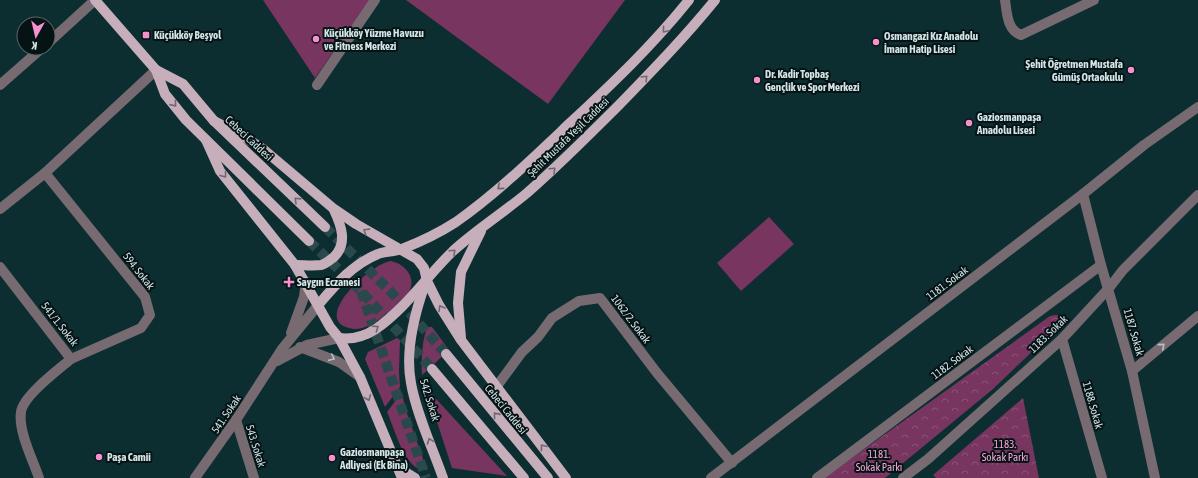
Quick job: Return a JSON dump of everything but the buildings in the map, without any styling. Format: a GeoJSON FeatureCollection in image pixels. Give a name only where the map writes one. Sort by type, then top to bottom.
{"type":"FeatureCollection","features":[{"type":"Feature","properties":{"kind":"main road","name":"Cebeci Caddesi"},"geometry":{"type":"LineString","coordinates":[[95,0],[156,70],[165,94],[206,140],[309,241]]}},
{"type":"Feature","properties":{"kind":"main road","name":"Şehit Mustafa Yeşil Caddesi"},"geometry":{"type":"LineString","coordinates":[[318,304],[347,274],[366,260],[380,253],[400,250],[425,239],[454,223],[480,204],[542,151],[621,75],[662,34],[690,0]]}},
{"type":"Feature","properties":{"kind":"main road","name":"Şehit Mustafa Yeşil Caddesi"},"geometry":{"type":"LineString","coordinates":[[339,338],[355,338],[376,329],[397,312],[454,251],[525,194],[586,137],[691,31],[715,0]]}},
{"type":"Feature","properties":{"kind":"main road","name":"Cebeci Caddesi"},"geometry":{"type":"LineString","coordinates":[[156,70],[183,84],[214,121],[325,227]]}},
{"type":"Feature","properties":{"kind":"main road"},"geometry":{"type":"LineString","coordinates":[[214,121],[263,148],[334,209],[379,238],[417,259],[424,268],[427,281],[461,340],[566,478]]}},
{"type":"Feature","properties":{"kind":"main road"},"geometry":{"type":"LineString","coordinates":[[206,140],[220,170],[295,265],[306,282],[330,327],[339,338],[360,377],[402,478]]}},
{"type":"Feature","properties":{"kind":"main road"},"geometry":{"type":"LineString","coordinates":[[295,265],[321,265],[328,262],[337,253],[341,243],[342,233],[341,225],[334,209]]}},
{"type":"Feature","properties":{"kind":"main road"},"geometry":{"type":"LineString","coordinates":[[461,340],[458,303],[461,272],[483,227]]}},
{"type":"Feature","properties":{"kind":"main road","name":"542. Sokak"},"geometry":{"type":"LineString","coordinates":[[427,281],[417,306],[409,363],[411,383],[443,478]]}},
{"type":"Feature","properties":{"kind":"main road","name":"Cebeci Caddesi"},"geometry":{"type":"LineString","coordinates":[[446,354],[548,478]]}},
{"type":"Feature","properties":{"kind":"main road"},"geometry":{"type":"LineString","coordinates":[[432,369],[524,478]]}},
{"type":"Feature","properties":{"kind":"main road"},"geometry":{"type":"LineString","coordinates":[[396,466],[415,478]]}},
{"type":"Feature","properties":{"kind":"street"},"geometry":{"type":"LineString","coordinates":[[56,36],[95,0]]}},
{"type":"Feature","properties":{"kind":"street"},"geometry":{"type":"LineString","coordinates":[[317,85],[375,0]]}},
{"type":"Feature","properties":{"kind":"street"},"geometry":{"type":"LineString","coordinates":[[1005,0],[1010,25],[1015,33],[1021,35],[1031,32],[1094,0]]}},
{"type":"Feature","properties":{"kind":"street"},"geometry":{"type":"LineString","coordinates":[[0,85],[33,56]]}},
{"type":"Feature","properties":{"kind":"street"},"geometry":{"type":"LineString","coordinates":[[0,209],[45,172],[156,70]]}},
{"type":"Feature","properties":{"kind":"street","name":"1181. Sokak"},"geometry":{"type":"LineString","coordinates":[[712,478],[1083,194],[1144,145],[1198,107]]}},
{"type":"Feature","properties":{"kind":"street","name":"594. Sokak"},"geometry":{"type":"LineString","coordinates":[[45,172],[145,297],[150,315],[140,328],[71,359]]}},
{"type":"Feature","properties":{"kind":"street","name":"1187. Sokak"},"geometry":{"type":"LineString","coordinates":[[1083,194],[1101,265],[1109,288],[1132,371],[1156,478]]}},
{"type":"Feature","properties":{"kind":"street","name":"1183. Sokak"},"geometry":{"type":"LineString","coordinates":[[903,478],[928,459],[1062,339],[1109,288],[1123,270],[1198,195]]}},
{"type":"Feature","properties":{"kind":"street","name":"1182. Sokak"},"geometry":{"type":"LineString","coordinates":[[817,478],[1101,265]]}},
{"type":"Feature","properties":{"kind":"street","name":"541/1. Sokak"},"geometry":{"type":"LineString","coordinates":[[0,268],[71,359],[34,391],[21,411],[22,428],[39,478]]}},
{"type":"Feature","properties":{"kind":"street"},"geometry":{"type":"LineString","coordinates":[[287,342],[302,302],[306,282]]}},
{"type":"Feature","properties":{"kind":"street","name":"1062/2. Sokak"},"geometry":{"type":"LineString","coordinates":[[497,386],[522,352],[538,337],[552,318],[579,301],[600,298],[657,374],[732,462]]}},
{"type":"Feature","properties":{"kind":"street"},"geometry":{"type":"LineString","coordinates":[[287,342],[318,304]]}},
{"type":"Feature","properties":{"kind":"street"},"geometry":{"type":"LineString","coordinates":[[1132,371],[1198,316]]}},
{"type":"Feature","properties":{"kind":"street"},"geometry":{"type":"LineString","coordinates":[[275,362],[300,347],[339,338]]}},
{"type":"Feature","properties":{"kind":"street","name":"1188. Sokak"},"geometry":{"type":"LineString","coordinates":[[1062,339],[1102,478]]}},
{"type":"Feature","properties":{"kind":"street","name":"541. Sokak"},"geometry":{"type":"LineString","coordinates":[[195,478],[236,420],[287,342]]}},
{"type":"Feature","properties":{"kind":"street"},"geometry":{"type":"LineString","coordinates":[[300,347],[339,362],[360,377]]}},
{"type":"Feature","properties":{"kind":"street","name":"543. Sokak"},"geometry":{"type":"LineString","coordinates":[[236,420],[254,478]]}},
{"type":"Feature","properties":{"kind":"green space","name":"Küçükköy Yüzme Havuzu ve Fitness Merkezi"},"geometry":{"type":"Polygon","coordinates":[[[263,0],[370,0],[315,78],[263,0]]]}},
{"type":"Feature","properties":{"kind":"green space"},"geometry":{"type":"Polygon","coordinates":[[[406,0],[625,0],[548,104],[406,0]]]}},
{"type":"Feature","properties":{"kind":"green space"},"geometry":{"type":"Polygon","coordinates":[[[769,217],[794,244],[741,291],[717,263],[769,217]]]}},
{"type":"Feature","properties":{"kind":"green space"},"geometry":{"type":"Polygon","coordinates":[[[391,261],[400,265],[408,271],[410,275],[411,285],[406,296],[394,309],[368,326],[354,329],[341,324],[337,316],[339,306],[347,294],[357,282],[369,272],[391,261]]]}},
{"type":"Feature","properties":{"kind":"green space","name":"1181. Sokak Parkı"},"geometry":{"type":"Polygon","coordinates":[[[1060,315],[1062,323],[993,389],[885,478],[824,478],[1050,316],[1060,315]]]}},
{"type":"Feature","properties":{"kind":"green space"},"geometry":{"type":"Polygon","coordinates":[[[427,327],[432,327],[449,350],[422,375],[422,351],[427,327]]]}},
{"type":"Feature","properties":{"kind":"green space"},"geometry":{"type":"Polygon","coordinates":[[[397,338],[400,340],[400,387],[385,407],[365,359],[368,352],[397,338]]]}},
{"type":"Feature","properties":{"kind":"green space"},"geometry":{"type":"Polygon","coordinates":[[[426,388],[507,476],[452,468],[426,388]]]}},
{"type":"Feature","properties":{"kind":"green space"},"geometry":{"type":"Polygon","coordinates":[[[402,392],[405,408],[427,470],[419,469],[413,465],[407,457],[397,439],[387,412],[402,392]]]}},
{"type":"Feature","properties":{"kind":"green space","name":"1183. Sokak Parkı"},"geometry":{"type":"Polygon","coordinates":[[[1023,398],[1039,478],[936,478],[933,475],[1023,398]]]}},
{"type":"Feature","properties":{"kind":"tunnel"},"geometry":{"type":"LineString","coordinates":[[325,227],[391,292],[446,354]]}},
{"type":"Feature","properties":{"kind":"tunnel"},"geometry":{"type":"LineString","coordinates":[[309,241],[361,291],[432,369]]}},
{"type":"Feature","properties":{"kind":"tunnel"},"geometry":{"type":"LineString","coordinates":[[361,291],[426,478]]}},
{"type":"Feature","properties":{"kind":"place","name":"Küçükköy Beşyol"},"geometry":{"type":"Point","coordinates":[146,35]}},
{"type":"Feature","properties":{"kind":"place","name":"Küçükköy Yüzme Havuzu ve Fitness Merkezi"},"geometry":{"type":"Point","coordinates":[316,39]}},
{"type":"Feature","properties":{"kind":"place","name":"Osmangazi Kız Anadolu İmam Hatip Lisesi"},"geometry":{"type":"Point","coordinates":[876,42]}},
{"type":"Feature","properties":{"kind":"place","name":"Şehit Öğretmen Mustafa Gümüş Ortaokulu"},"geometry":{"type":"Point","coordinates":[1131,70]}},
{"type":"Feature","properties":{"kind":"place","name":"Dr. Kadir Topbaş Gençlik ve Spor Merkezi"},"geometry":{"type":"Point","coordinates":[757,80]}},
{"type":"Feature","properties":{"kind":"place","name":"Gaziosmanpaşa Anadolu Lisesi"},"geometry":{"type":"Point","coordinates":[969,123]}},
{"type":"Feature","properties":{"kind":"place","name":"Saygın Eczanesi"},"geometry":{"type":"Point","coordinates":[289,282]}},
{"type":"Feature","properties":{"kind":"place","name":"Paşa Camii"},"geometry":{"type":"Point","coordinates":[99,457]}},
{"type":"Feature","properties":{"kind":"place","name":"Gaziosmanpaşa Adliyesi (Ek Bina)"},"geometry":{"type":"Point","coordinates":[332,458]}}]}
